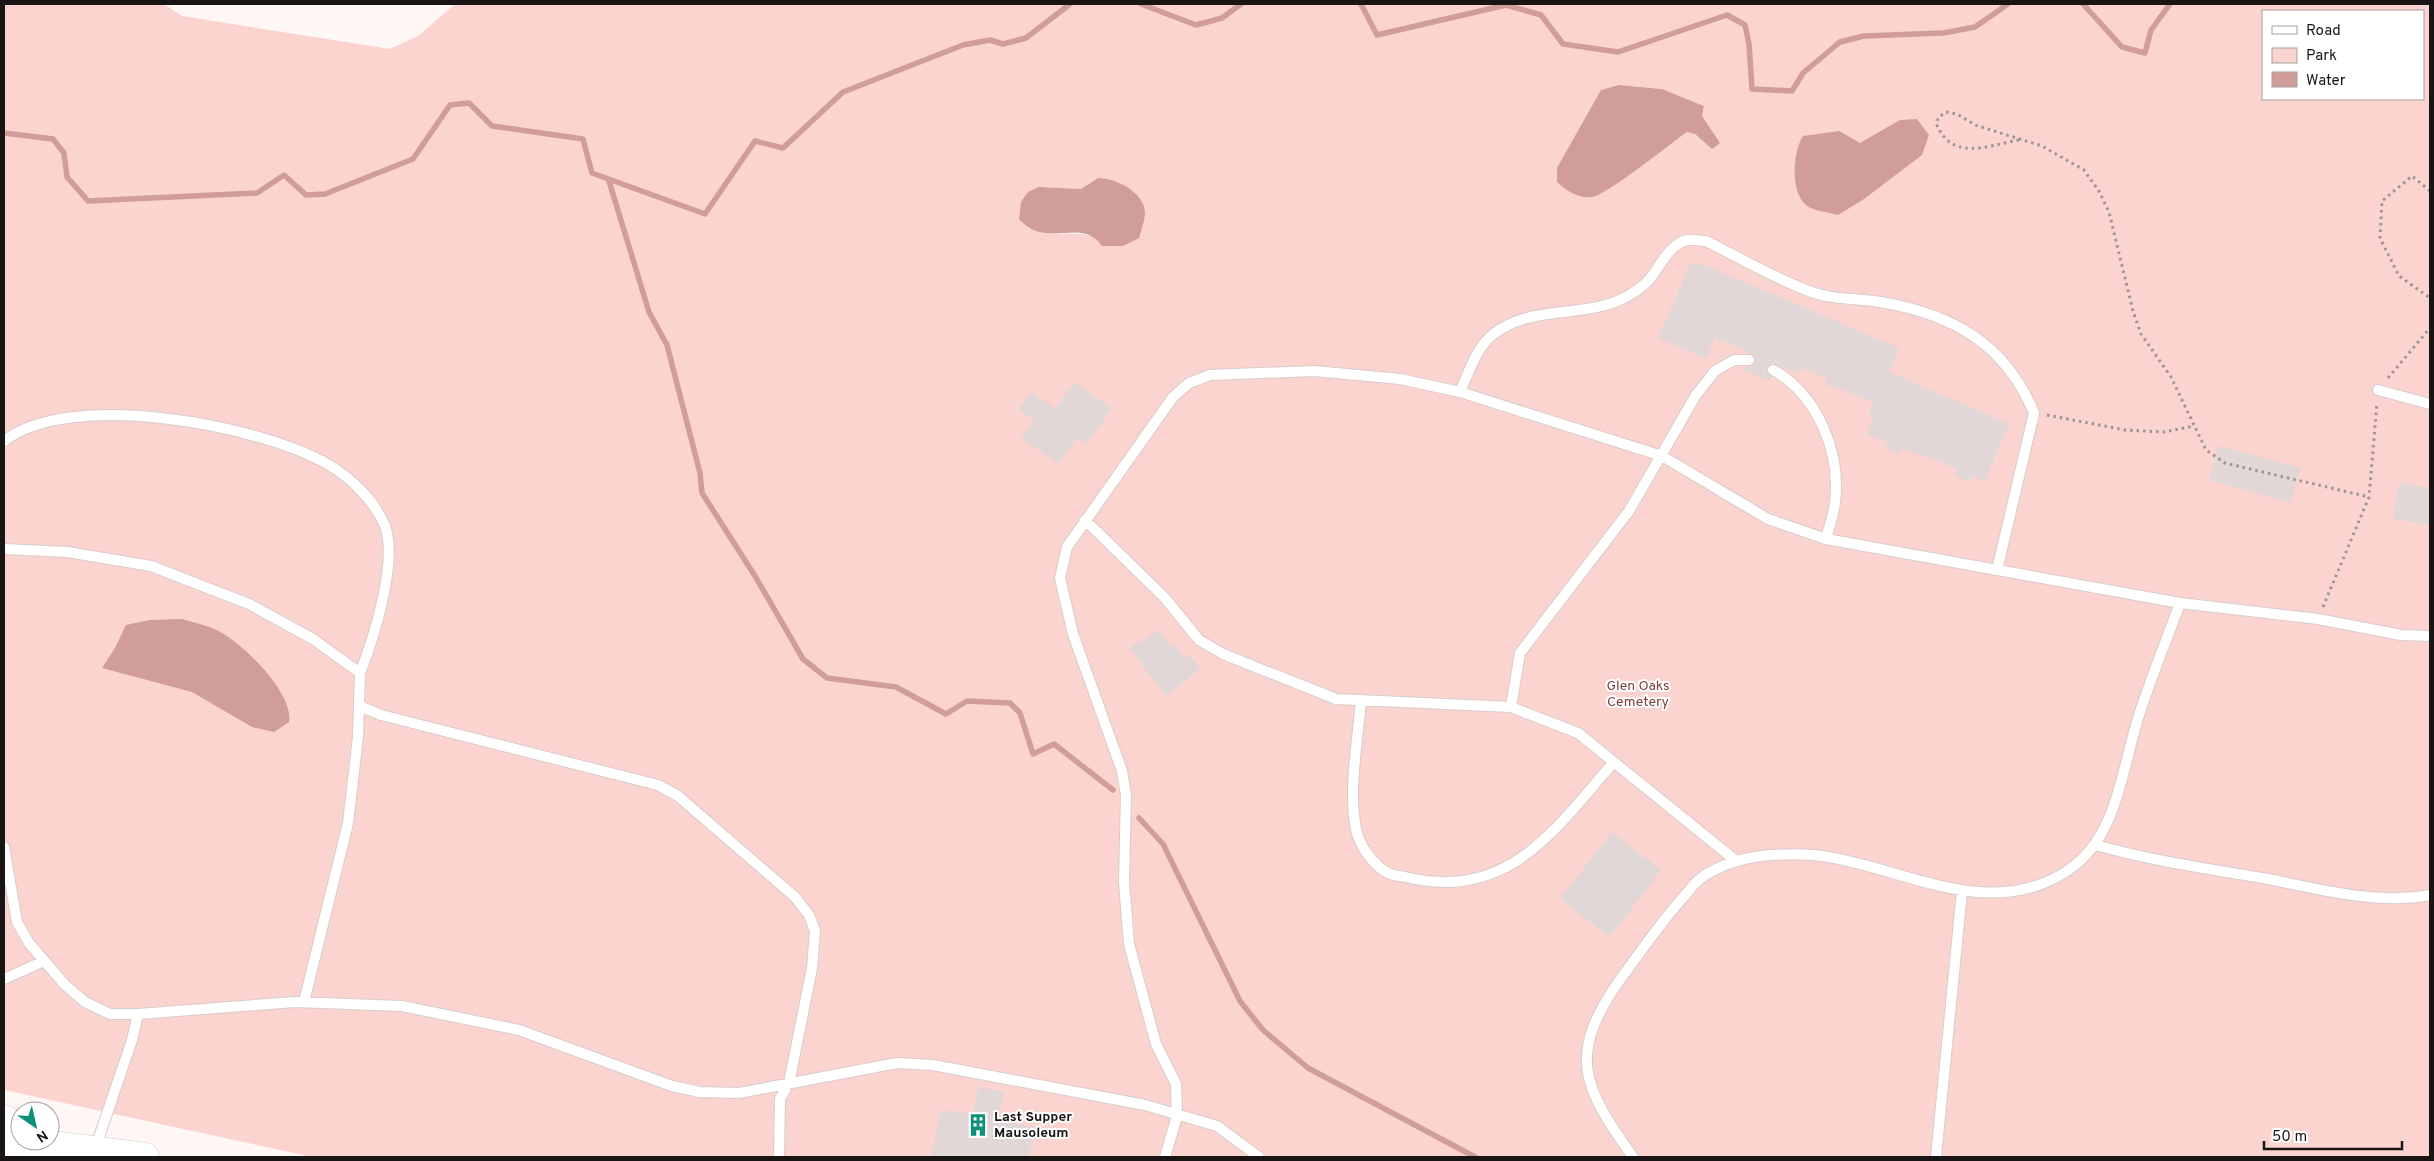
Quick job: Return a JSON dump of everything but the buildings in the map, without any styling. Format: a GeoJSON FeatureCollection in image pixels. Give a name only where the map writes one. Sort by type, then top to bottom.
{"type":"FeatureCollection","features":[{"type":"Feature","properties":{"kind":"main road"},"geometry":{"type":"LineString","coordinates":[[60,1144],[145,1157]]}},
{"type":"Feature","properties":{"kind":"lane"},"geometry":{"type":"LineString","coordinates":[[1460,392],[1476,357],[1490,336],[1511,324],[1535,315],[1591,308],[1625,298],[1648,282],[1671,249],[1687,240],[1706,241],[1809,292],[1841,299],[1877,302],[1910,308],[1943,318],[1979,338],[2008,366],[2025,390],[2034,413],[1997,570]]}},
{"type":"Feature","properties":{"kind":"lane"},"geometry":{"type":"LineString","coordinates":[[1511,707],[1520,653],[1629,510],[1696,395],[1715,371],[1734,360],[1749,360]]}},
{"type":"Feature","properties":{"kind":"lane"},"geometry":{"type":"LineString","coordinates":[[1773,370],[1797,387],[1816,412],[1828,440],[1835,469],[1835,502],[1826,539]]}},
{"type":"Feature","properties":{"kind":"lane"},"geometry":{"type":"LineString","coordinates":[[1164,1157],[1177,1116],[1176,1084],[1156,1044],[1129,944],[1124,882],[1126,795],[1122,771],[1073,634],[1060,578],[1067,547],[1173,397],[1189,383],[1210,375],[1314,371],[1400,379],[1460,392],[1662,456],[1768,519],[1826,539],[2180,603],[2318,620],[2401,635],[2430,636]]}},
{"type":"Feature","properties":{"kind":"lane"},"geometry":{"type":"LineString","coordinates":[[2378,390],[2430,404]]}},
{"type":"Feature","properties":{"kind":"lane"},"geometry":{"type":"LineString","coordinates":[[4,441],[40,423],[106,415],[158,417],[238,430],[300,452],[330,466],[356,486],[374,508],[384,525],[390,544],[388,571],[368,651],[360,673],[358,737],[348,823],[304,1002]]}},
{"type":"Feature","properties":{"kind":"lane"},"geometry":{"type":"LineString","coordinates":[[1085,520],[1165,598],[1199,640],[1223,654],[1336,699],[1511,707],[1578,733],[1735,860]]}},
{"type":"Feature","properties":{"kind":"lane"},"geometry":{"type":"LineString","coordinates":[[4,550],[67,552],[151,566],[249,604],[313,639],[360,673]]}},
{"type":"Feature","properties":{"kind":"lane"},"geometry":{"type":"LineString","coordinates":[[1633,1157],[1591,1091],[1585,1066],[1590,1034],[1616,987],[1661,922],[1700,879],[1735,860],[1780,854],[1822,856],[1962,891],[2002,893],[2039,886],[2070,869],[2096,845],[2109,818],[2139,713],[2180,603]]}},
{"type":"Feature","properties":{"kind":"lane"},"geometry":{"type":"LineString","coordinates":[[1361,700],[1353,802],[1356,831],[1366,853],[1387,873],[1417,880],[1445,881],[1479,878],[1510,867],[1531,852],[1549,835],[1614,762]]}},
{"type":"Feature","properties":{"kind":"lane"},"geometry":{"type":"LineString","coordinates":[[359,706],[381,716],[658,785],[678,796],[795,897],[809,914],[815,931],[812,968],[788,1085],[780,1099],[779,1157]]}},
{"type":"Feature","properties":{"kind":"lane"},"geometry":{"type":"LineString","coordinates":[[2096,845],[2134,856],[2344,893],[2386,898],[2430,895]]}},
{"type":"Feature","properties":{"kind":"lane"},"geometry":{"type":"LineString","coordinates":[[4,846],[7,885],[17,922],[29,943],[65,985],[85,1002],[110,1014],[138,1014],[304,1002],[402,1006],[519,1030],[672,1086],[700,1092],[739,1093],[897,1063],[933,1065],[1146,1105],[1177,1116],[1217,1126],[1259,1157]]}},
{"type":"Feature","properties":{"kind":"lane"},"geometry":{"type":"LineString","coordinates":[[1936,1157],[1962,891]]}},
{"type":"Feature","properties":{"kind":"lane"},"geometry":{"type":"LineString","coordinates":[[4,978],[44,961]]}},
{"type":"Feature","properties":{"kind":"lane"},"geometry":{"type":"LineString","coordinates":[[94,1149],[132,1040],[138,1014]]}},
{"type":"Feature","properties":{"kind":"path"},"geometry":{"type":"LineString","coordinates":[[2018,140],[1966,149],[1948,142],[1940,133],[1936,123],[1939,117],[1946,112],[1957,114],[1975,125],[2042,146],[2084,170],[2099,191],[2109,212],[2133,311],[2141,334],[2170,377],[2206,450],[2225,463],[2368,497]]}},
{"type":"Feature","properties":{"kind":"path"},"geometry":{"type":"LineString","coordinates":[[2430,192],[2412,176],[2382,200],[2380,238],[2399,276],[2430,298]]}},
{"type":"Feature","properties":{"kind":"path"},"geometry":{"type":"LineString","coordinates":[[2318,620],[2368,497],[2378,390],[2430,328]]}},
{"type":"Feature","properties":{"kind":"path"},"geometry":{"type":"LineString","coordinates":[[2034,413],[2125,430],[2164,432],[2194,426]]}},
{"type":"Feature","properties":{"kind":"green space","name":"Glen Oaks Cemetery"},"geometry":{"type":"Polygon","coordinates":[[[4,4],[164,4],[182,16],[390,49],[418,36],[455,4],[2430,4],[2430,1157],[312,1157],[4,1090],[4,4]],[[1619,85],[1592,197],[1608,189],[1687,132],[1695,134],[1712,149],[1702,116],[1704,106],[1662,89],[1619,85]],[[1098,178],[1081,189],[1039,187],[1019,219],[1036,231],[1096,237],[1098,178]]]}},
{"type":"Feature","properties":{"kind":"water"},"geometry":{"type":"Polygon","coordinates":[[[1619,85],[1662,89],[1704,106],[1702,116],[1720,143],[1712,149],[1695,134],[1687,132],[1611,188],[1592,197],[1582,197],[1568,191],[1557,182],[1557,168],[1601,90],[1619,85]]]}},
{"type":"Feature","properties":{"kind":"water"},"geometry":{"type":"Polygon","coordinates":[[[1917,119],[1929,135],[1922,155],[1864,199],[1838,215],[1811,208],[1800,198],[1795,181],[1795,161],[1803,136],[1839,131],[1860,143],[1900,120],[1917,119]]]}},
{"type":"Feature","properties":{"kind":"water"},"geometry":{"type":"Polygon","coordinates":[[[1098,178],[1113,181],[1129,188],[1141,200],[1145,214],[1139,238],[1123,246],[1102,246],[1094,237],[1084,233],[1040,232],[1029,228],[1019,219],[1021,202],[1028,192],[1039,187],[1081,189],[1098,178]]]}},
{"type":"Feature","properties":{"kind":"water"},"geometry":{"type":"Polygon","coordinates":[[[182,619],[218,631],[232,639],[255,659],[284,698],[289,722],[274,732],[252,727],[192,692],[102,668],[115,648],[126,625],[150,620],[182,619]]]}},
{"type":"Feature","properties":{"kind":"waterway"},"geometry":{"type":"LineString","coordinates":[[4,133],[53,139],[64,153],[67,177],[88,201],[257,193],[284,175],[306,195],[325,194],[413,159],[450,105],[469,103],[492,126],[583,139],[592,173],[705,214],[755,141],[783,148],[843,92],[963,45],[990,40],[1003,44],[1026,38],[1070,4]]}},
{"type":"Feature","properties":{"kind":"waterway"},"geometry":{"type":"LineString","coordinates":[[1141,4],[1196,25],[1222,18],[1241,4]]}},
{"type":"Feature","properties":{"kind":"waterway"},"geometry":{"type":"LineString","coordinates":[[1361,4],[1377,35],[1506,5],[1541,15],[1563,44],[1618,52],[1727,15],[1745,25],[1749,44],[1752,89],[1792,91],[1803,73],[1840,42],[1864,36],[1943,33],[1975,27],[2008,4]]}},
{"type":"Feature","properties":{"kind":"waterway"},"geometry":{"type":"LineString","coordinates":[[2083,4],[2122,47],[2145,53],[2151,30],[2170,4]]}},
{"type":"Feature","properties":{"kind":"waterway"},"geometry":{"type":"LineString","coordinates":[[609,181],[649,312],[667,345],[700,473],[702,493],[755,576],[803,659],[827,678],[896,687],[946,714],[967,701],[1010,703],[1020,713],[1033,754],[1054,744],[1113,790]]}},
{"type":"Feature","properties":{"kind":"waterway"},"geometry":{"type":"LineString","coordinates":[[1139,818],[1163,844],[1240,1001],[1263,1030],[1308,1068],[1475,1157]]}},
{"type":"Feature","properties":{"kind":"place","name":"Last Supper Mausoleum"},"geometry":{"type":"Point","coordinates":[978,1125]}}]}
